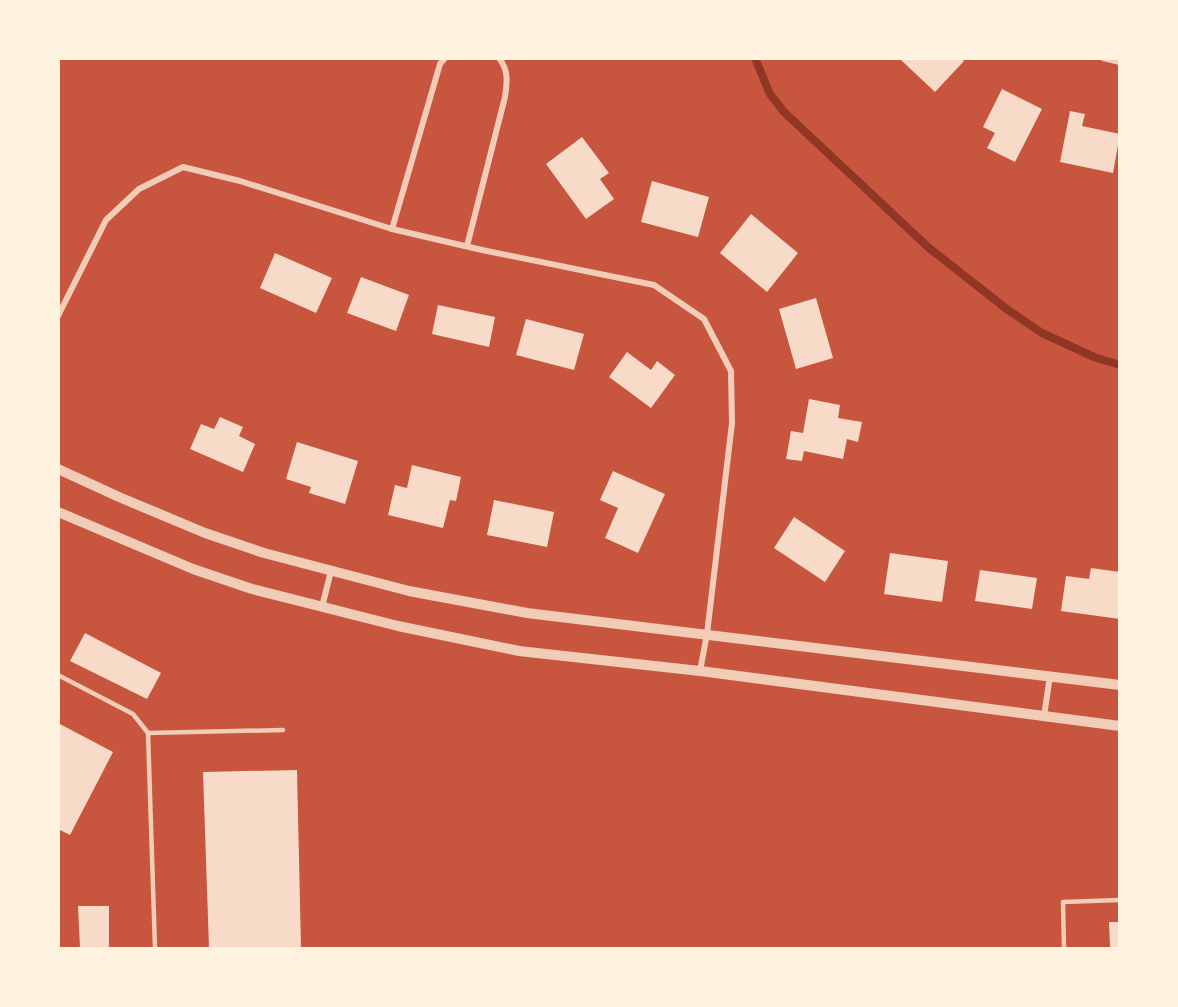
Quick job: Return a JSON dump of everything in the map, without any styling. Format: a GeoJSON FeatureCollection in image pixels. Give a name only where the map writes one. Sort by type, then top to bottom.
{"type":"FeatureCollection","features":[{"type":"Feature","properties":{"kind":"street"},"geometry":{"type":"LineString","coordinates":[[392,229],[440,64],[444,58]]}},
{"type":"Feature","properties":{"kind":"street"},"geometry":{"type":"LineString","coordinates":[[467,246],[505,98],[507,81],[505,66],[499,58]]}},
{"type":"Feature","properties":{"kind":"street"},"geometry":{"type":"LineString","coordinates":[[1103,58],[1119,63]]}},
{"type":"Feature","properties":{"kind":"street"},"geometry":{"type":"LineString","coordinates":[[58,316],[105,220],[139,189],[183,167],[240,181],[392,229],[654,285],[704,319],[731,371],[732,423],[707,634],[700,671]]}},
{"type":"Feature","properties":{"kind":"street"},"geometry":{"type":"LineString","coordinates":[[58,468],[119,497],[206,533],[264,552],[409,591],[527,613],[1119,685]]}},
{"type":"Feature","properties":{"kind":"street"},"geometry":{"type":"LineString","coordinates":[[58,512],[193,569],[252,589],[398,626],[519,651],[700,671],[1119,726]]}},
{"type":"Feature","properties":{"kind":"street"},"geometry":{"type":"LineString","coordinates":[[322,607],[332,571]]}},
{"type":"Feature","properties":{"kind":"street"},"geometry":{"type":"LineString","coordinates":[[1044,716],[1050,676]]}},
{"type":"Feature","properties":{"kind":"lane"},"geometry":{"type":"LineString","coordinates":[[58,675],[132,714],[148,733],[155,948]]}},
{"type":"Feature","properties":{"kind":"lane"},"geometry":{"type":"LineString","coordinates":[[148,733],[282,730]]}},
{"type":"Feature","properties":{"kind":"lane"},"geometry":{"type":"LineString","coordinates":[[1065,948],[1063,902],[1119,900]]}},
{"type":"Feature","properties":{"kind":"building"},"geometry":{"type":"Polygon","coordinates":[[[903,58],[961,58],[964,61],[935,92],[901,60],[903,58]]]}},
{"type":"Feature","properties":{"kind":"building"},"geometry":{"type":"Polygon","coordinates":[[[1002,89],[1042,109],[1015,162],[987,148],[995,133],[983,127],[1002,89]]]}},
{"type":"Feature","properties":{"kind":"building"},"geometry":{"type":"Polygon","coordinates":[[[1070,111],[1085,114],[1082,126],[1120,134],[1113,173],[1060,162],[1070,111]]]}},
{"type":"Feature","properties":{"kind":"building"},"geometry":{"type":"Polygon","coordinates":[[[582,137],[609,173],[600,179],[614,199],[586,219],[546,164],[582,137]]]}},
{"type":"Feature","properties":{"kind":"building"},"geometry":{"type":"Polygon","coordinates":[[[652,181],[709,197],[698,237],[641,222],[652,181]]]}},
{"type":"Feature","properties":{"kind":"building"},"geometry":{"type":"Polygon","coordinates":[[[751,214],[798,253],[767,292],[720,253],[751,214]]]}},
{"type":"Feature","properties":{"kind":"building"},"geometry":{"type":"Polygon","coordinates":[[[275,253],[332,278],[316,313],[260,288],[275,253]]]}},
{"type":"Feature","properties":{"kind":"building"},"geometry":{"type":"Polygon","coordinates":[[[361,277],[409,295],[396,331],[347,313],[361,277]]]}},
{"type":"Feature","properties":{"kind":"building"},"geometry":{"type":"Polygon","coordinates":[[[816,298],[833,358],[796,369],[779,309],[816,298]]]}},
{"type":"Feature","properties":{"kind":"building"},"geometry":{"type":"Polygon","coordinates":[[[438,305],[495,317],[489,347],[432,334],[438,305]]]}},
{"type":"Feature","properties":{"kind":"building"},"geometry":{"type":"Polygon","coordinates":[[[526,319],[584,334],[574,370],[516,355],[526,319]]]}},
{"type":"Feature","properties":{"kind":"building"},"geometry":{"type":"Polygon","coordinates":[[[627,352],[651,370],[657,361],[675,375],[651,408],[609,377],[627,352]]]}},
{"type":"Feature","properties":{"kind":"building"},"geometry":{"type":"Polygon","coordinates":[[[809,399],[840,405],[838,418],[862,422],[858,442],[847,439],[843,459],[804,451],[802,461],[786,459],[791,431],[803,433],[809,399]]]}},
{"type":"Feature","properties":{"kind":"building"},"geometry":{"type":"Polygon","coordinates":[[[220,417],[243,427],[239,436],[255,444],[243,472],[190,449],[201,424],[214,429],[220,417]]]}},
{"type":"Feature","properties":{"kind":"building"},"geometry":{"type":"Polygon","coordinates":[[[297,442],[358,461],[345,504],[309,493],[311,487],[286,479],[297,442]]]}},
{"type":"Feature","properties":{"kind":"building"},"geometry":{"type":"Polygon","coordinates":[[[412,465],[461,477],[456,501],[450,500],[443,528],[388,515],[395,485],[407,488],[412,465]]]}},
{"type":"Feature","properties":{"kind":"building"},"geometry":{"type":"Polygon","coordinates":[[[613,471],[665,494],[638,553],[605,538],[618,508],[600,500],[613,471]]]}},
{"type":"Feature","properties":{"kind":"building"},"geometry":{"type":"Polygon","coordinates":[[[494,500],[554,512],[547,547],[487,535],[494,500]]]}},
{"type":"Feature","properties":{"kind":"building"},"geometry":{"type":"Polygon","coordinates":[[[794,517],[845,551],[825,582],[774,548],[794,517]]]}},
{"type":"Feature","properties":{"kind":"building"},"geometry":{"type":"Polygon","coordinates":[[[890,553],[948,561],[942,602],[884,594],[890,553]]]}},
{"type":"Feature","properties":{"kind":"building"},"geometry":{"type":"Polygon","coordinates":[[[1091,568],[1120,572],[1120,619],[1061,611],[1066,576],[1089,579],[1091,568]]]}},
{"type":"Feature","properties":{"kind":"building"},"geometry":{"type":"Polygon","coordinates":[[[980,570],[1037,578],[1032,609],[975,601],[980,570]]]}},
{"type":"Feature","properties":{"kind":"building"},"geometry":{"type":"Polygon","coordinates":[[[85,633],[161,673],[147,699],[70,661],[85,633]]]}},
{"type":"Feature","properties":{"kind":"building"},"geometry":{"type":"Polygon","coordinates":[[[58,723],[113,752],[70,835],[58,829],[58,723]]]}},
{"type":"Feature","properties":{"kind":"building"},"geometry":{"type":"Polygon","coordinates":[[[297,770],[301,948],[209,948],[203,772],[297,770]]]}},
{"type":"Feature","properties":{"kind":"building"},"geometry":{"type":"Polygon","coordinates":[[[78,906],[109,906],[109,948],[80,948],[78,906]]]}},
{"type":"Feature","properties":{"kind":"building"},"geometry":{"type":"Polygon","coordinates":[[[1109,922],[1120,922],[1120,948],[1110,948],[1109,922]]]}},
{"type":"Feature","properties":{"kind":"waterway"},"geometry":{"type":"LineString","coordinates":[[755,58],[770,94],[784,112],[929,248],[1008,310],[1042,333],[1094,357],[1120,365]]}}]}
